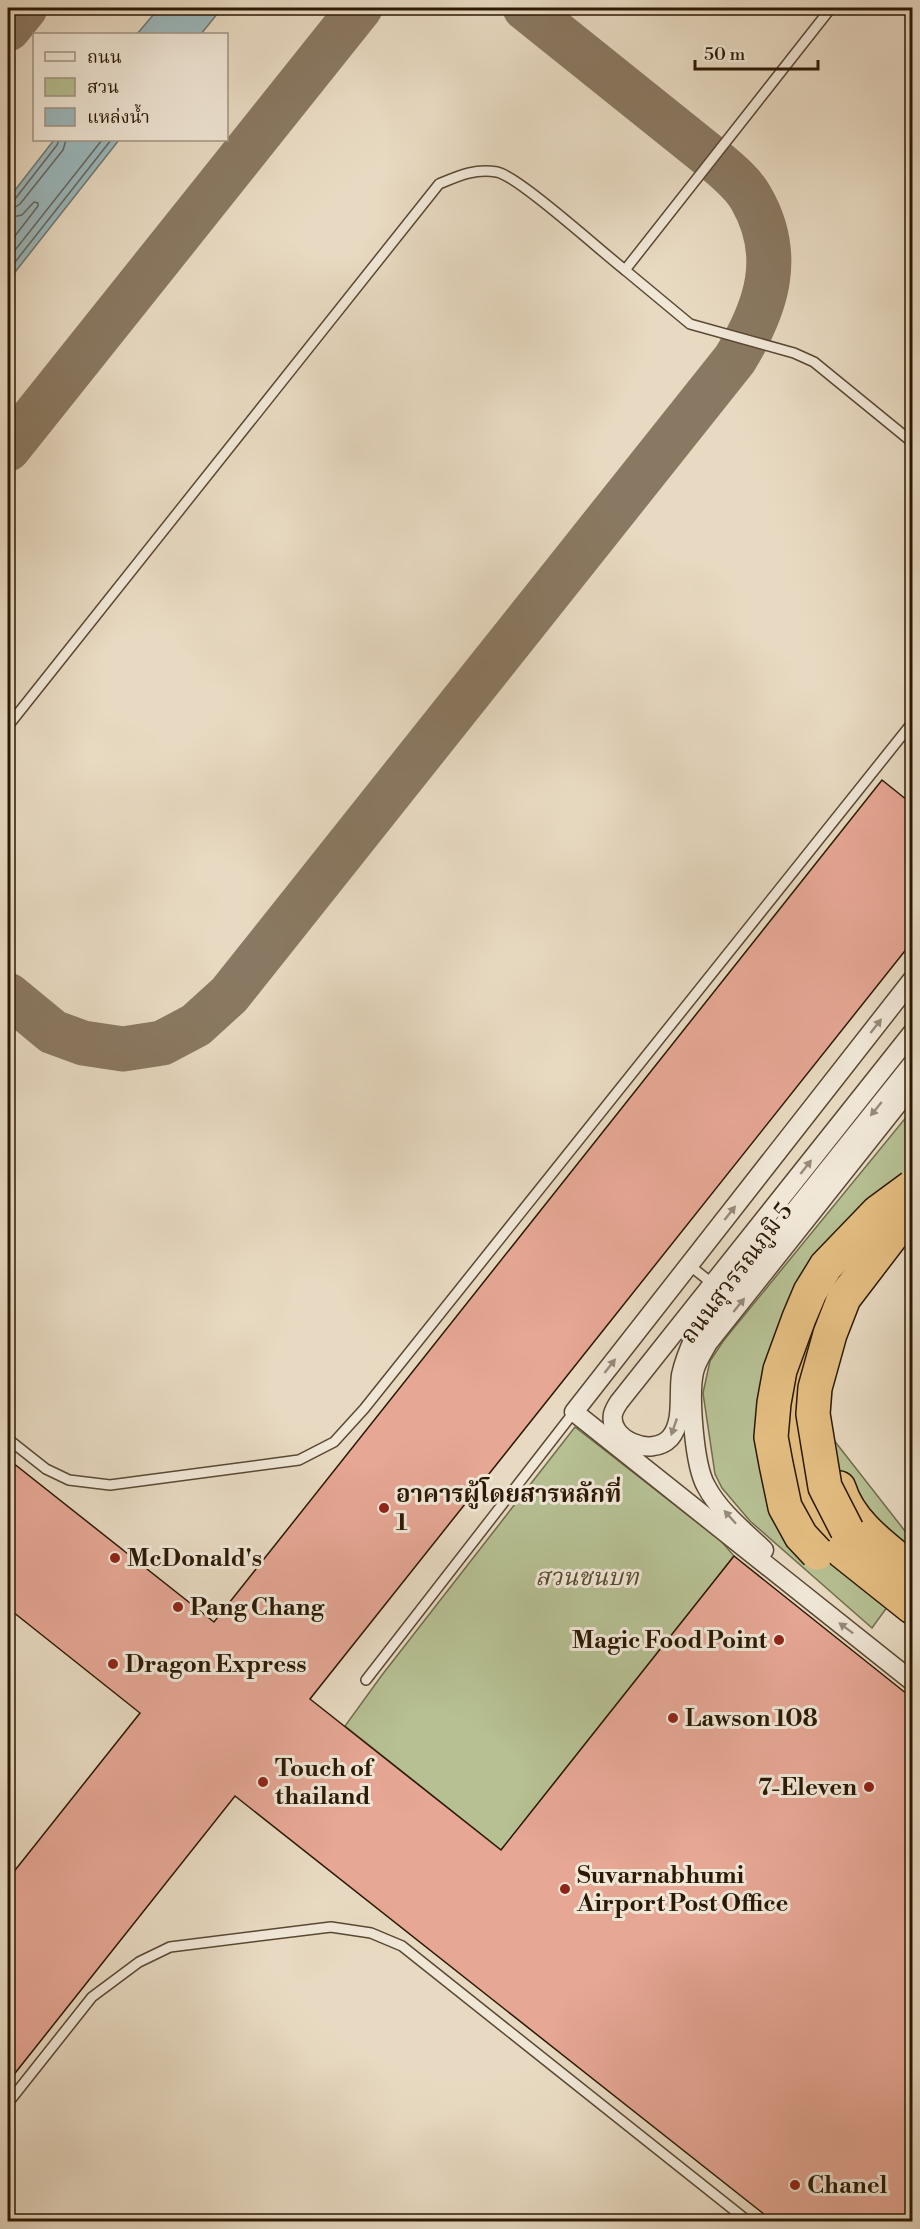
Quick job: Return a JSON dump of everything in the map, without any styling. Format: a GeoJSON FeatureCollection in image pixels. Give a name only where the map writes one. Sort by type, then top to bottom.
{"type":"FeatureCollection","features":[{"type":"Feature","properties":{"kind":"highway"},"geometry":{"type":"LineString","coordinates":[[912,1173],[838,1295],[822,1337],[815,1372],[820,1429],[842,1498],[869,1535],[912,1570]]}},
{"type":"Feature","properties":{"kind":"highway"},"geometry":{"type":"LineString","coordinates":[[912,1187],[878,1212],[826,1266],[810,1292],[780,1370],[771,1437],[785,1508],[801,1536],[817,1554],[912,1630]]}},
{"type":"Feature","properties":{"kind":"highway"},"geometry":{"type":"LineString","coordinates":[[912,1209],[844,1298],[830,1334],[815,1388],[813,1414],[825,1488],[847,1530],[862,1547],[912,1587]]}},
{"type":"Feature","properties":{"kind":"highway"},"geometry":{"type":"LineString","coordinates":[[882,1219],[851,1252],[823,1290],[803,1337],[792,1385],[792,1437],[798,1482],[820,1525],[843,1552],[912,1607]]}},
{"type":"Feature","properties":{"kind":"street","name":"ถนนสุวรรณภูมิ 5"},"geometry":{"type":"LineString","coordinates":[[815,1604],[574,1412],[912,980]]}},
{"type":"Feature","properties":{"kind":"street","name":"ถนนสุวรรณภูมิ 5"},"geometry":{"type":"LineString","coordinates":[[633,1459],[625,1440],[613,1422],[613,1414],[619,1402],[912,1032]]}},
{"type":"Feature","properties":{"kind":"street","name":"ถนนสุวรรณภูมิ 5"},"geometry":{"type":"LineString","coordinates":[[601,1434],[649,1448],[660,1446],[669,1439],[676,1430],[681,1376],[695,1336],[912,1064]]}},
{"type":"Feature","properties":{"kind":"street","name":"ถนนสุวรรณภูมิ 5"},"geometry":{"type":"LineString","coordinates":[[815,1604],[731,1518],[705,1485],[700,1470],[692,1409],[691,1392],[694,1369],[708,1343],[912,1086]]}},
{"type":"Feature","properties":{"kind":"street"},"geometry":{"type":"LineString","coordinates":[[815,1604],[912,1681]]}},
{"type":"Feature","properties":{"kind":"lane"},"geometry":{"type":"LineString","coordinates":[[625,270],[831,8]]}},
{"type":"Feature","properties":{"kind":"lane"},"geometry":{"type":"LineString","coordinates":[[8,726],[439,183],[469,171],[498,172],[524,188],[690,324],[794,353],[814,362],[912,442]]}},
{"type":"Feature","properties":{"kind":"lane"},"geometry":{"type":"LineString","coordinates":[[8,1440],[46,1469],[69,1480],[110,1485],[299,1460],[334,1442],[371,1400],[912,723]]}},
{"type":"Feature","properties":{"kind":"lane"},"geometry":{"type":"LineString","coordinates":[[689,1265],[713,1284]]}},
{"type":"Feature","properties":{"kind":"lane"},"geometry":{"type":"LineString","coordinates":[[366,1680],[574,1412]]}},
{"type":"Feature","properties":{"kind":"lane"},"geometry":{"type":"LineString","coordinates":[[8,1795],[8,1847]]}},
{"type":"Feature","properties":{"kind":"lane"},"geometry":{"type":"LineString","coordinates":[[8,2103],[92,1997],[139,1962],[170,1947],[331,1927],[371,1933],[402,1946],[748,2222]]}},
{"type":"Feature","properties":{"kind":"green space"},"geometry":{"type":"Polygon","coordinates":[[[912,1110],[912,1198],[772,1361],[912,1540],[912,1573],[872,1628],[750,1521],[722,1488],[715,1474],[703,1393],[710,1361],[724,1340],[912,1110]]]}},
{"type":"Feature","properties":{"kind":"green space","name":"สวนชนบท"},"geometry":{"type":"Polygon","coordinates":[[[575,1427],[721,1541],[734,1556],[501,1850],[345,1726],[575,1427]]]}},
{"type":"Feature","properties":{"kind":"water"},"geometry":{"type":"Polygon","coordinates":[[[159,8],[222,8],[202,33],[138,33],[159,8]]]}},
{"type":"Feature","properties":{"kind":"water"},"geometry":{"type":"Polygon","coordinates":[[[53,141],[118,141],[8,281],[8,199],[53,141]]]}},
{"type":"Feature","properties":{"kind":"building","name":"อาคารผู้โดยสารหลักที่ 1"},"geometry":{"type":"Polygon","coordinates":[[[882,780],[912,804],[912,942],[310,1699],[501,1850],[734,1556],[912,1698],[912,2222],[774,2222],[235,1796],[8,2082],[8,1879],[140,1713],[8,1608],[8,1459],[214,1622],[882,780]]]}},
{"type":"Feature","properties":{"kind":"taxiway"},"geometry":{"type":"LineString","coordinates":[[8,29],[25,8]]}},
{"type":"Feature","properties":{"kind":"taxiway"},"geometry":{"type":"LineString","coordinates":[[8,449],[360,8]]}},
{"type":"Feature","properties":{"kind":"taxiway"},"geometry":{"type":"LineString","coordinates":[[8,995],[53,1032],[83,1043],[123,1049],[162,1043],[196,1025],[229,995],[735,359],[756,320],[763,300],[769,260],[767,240],[761,219],[747,192],[712,158],[525,8]]}},
{"type":"Feature","properties":{"kind":"place","name":"อาคารผู้โดยสารหลักที่ 1"},"geometry":{"type":"Point","coordinates":[384,1508]}},
{"type":"Feature","properties":{"kind":"place","name":"McDonald's"},"geometry":{"type":"Point","coordinates":[115,1558]}},
{"type":"Feature","properties":{"kind":"place","name":"Pang Chang"},"geometry":{"type":"Point","coordinates":[178,1607]}},
{"type":"Feature","properties":{"kind":"place","name":"Magic Food Point"},"geometry":{"type":"Point","coordinates":[779,1640]}},
{"type":"Feature","properties":{"kind":"place","name":"Dragon Express"},"geometry":{"type":"Point","coordinates":[113,1664]}},
{"type":"Feature","properties":{"kind":"place","name":"Lawson 108"},"geometry":{"type":"Point","coordinates":[673,1718]}},
{"type":"Feature","properties":{"kind":"place","name":"Touch of thailand"},"geometry":{"type":"Point","coordinates":[263,1782]}},
{"type":"Feature","properties":{"kind":"place","name":"7-Eleven"},"geometry":{"type":"Point","coordinates":[869,1787]}},
{"type":"Feature","properties":{"kind":"place","name":"Suvarnabhumi Airport Post Office"},"geometry":{"type":"Point","coordinates":[565,1889]}},
{"type":"Feature","properties":{"kind":"place","name":"Chanel"},"geometry":{"type":"Point","coordinates":[795,2185]}}]}
